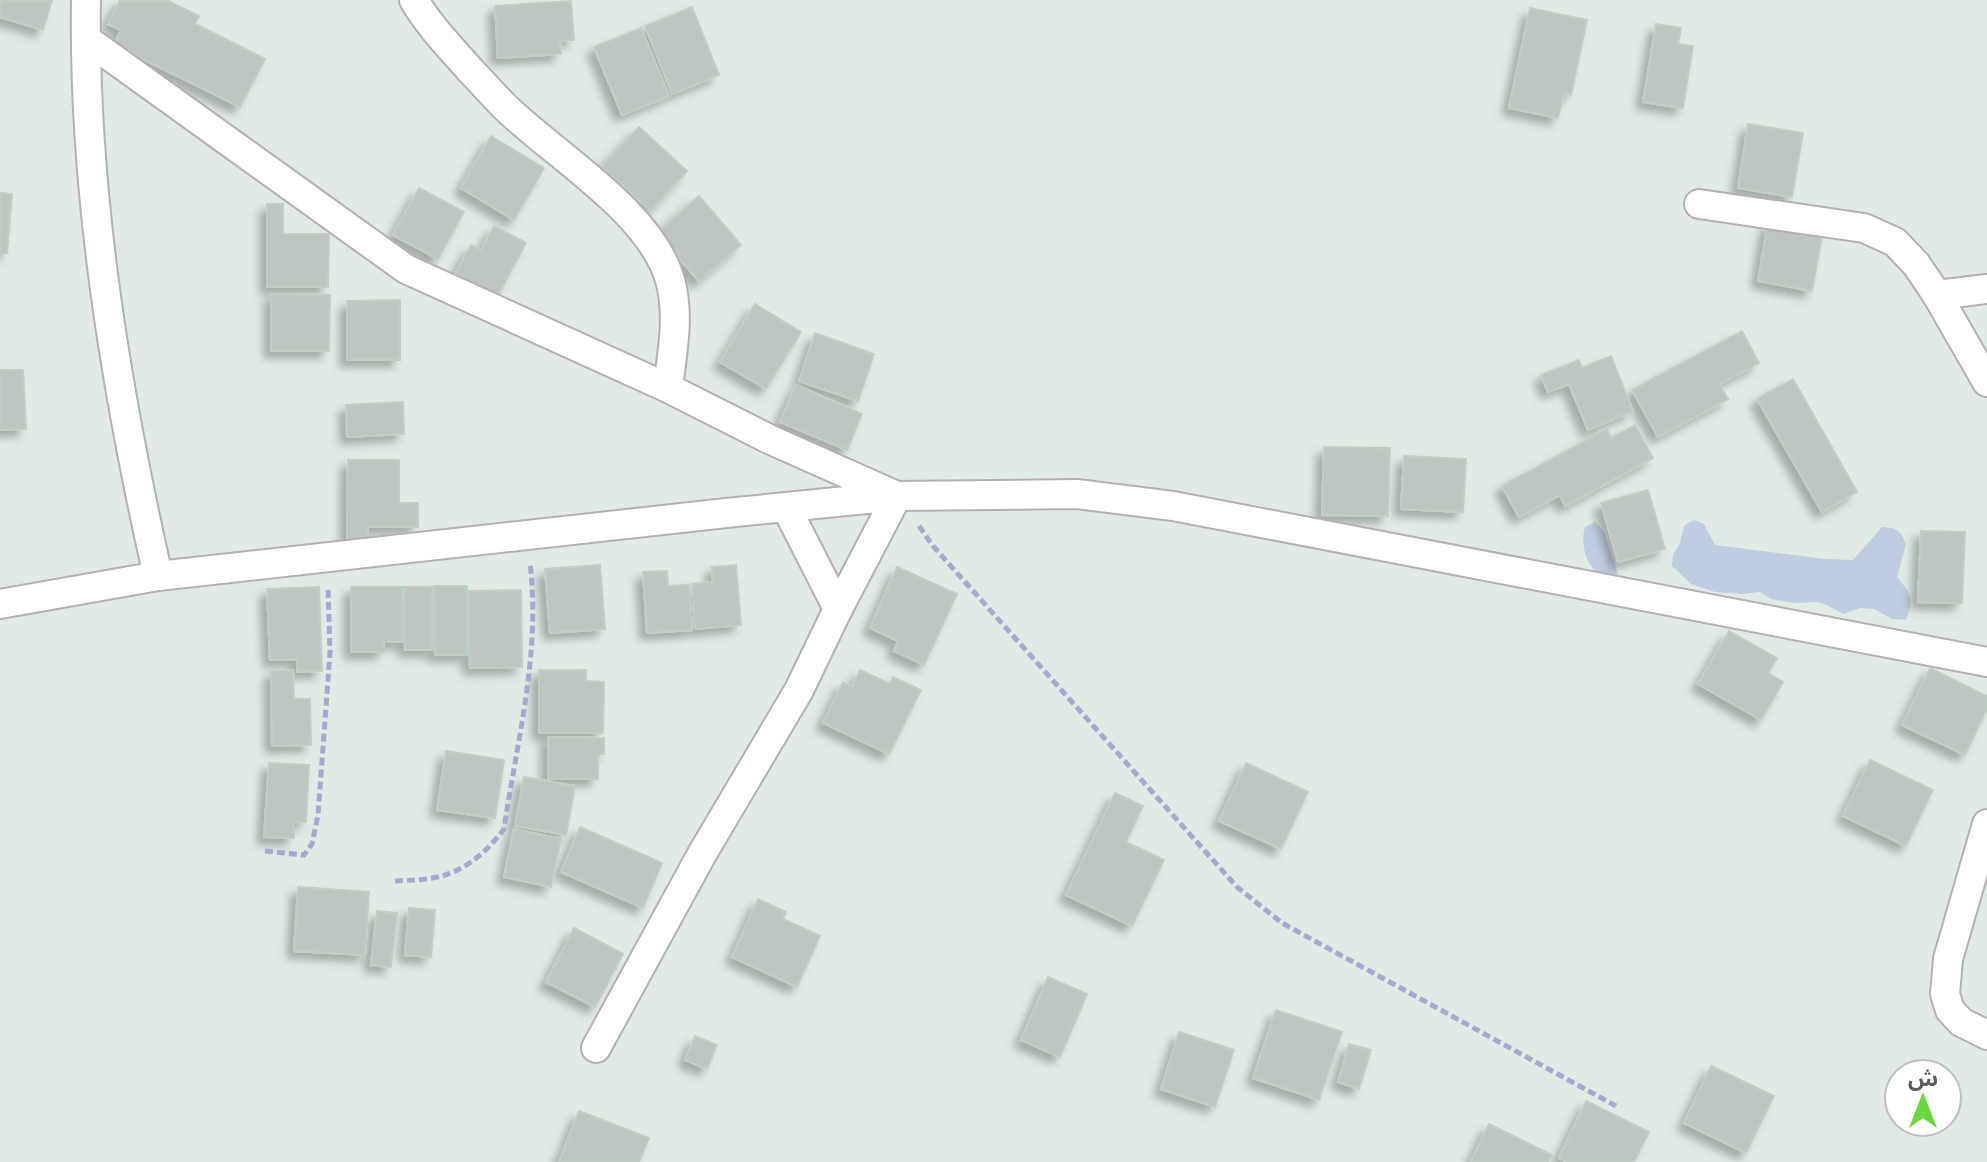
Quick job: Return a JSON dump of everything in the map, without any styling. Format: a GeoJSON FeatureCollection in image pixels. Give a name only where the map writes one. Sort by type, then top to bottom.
{"type":"FeatureCollection","features":[{"type":"Feature","properties":{"kind":"street"},"geometry":{"type":"LineString","coordinates":[[86,0],[88,127],[106,294],[135,474],[158,576]]}},
{"type":"Feature","properties":{"kind":"street"},"geometry":{"type":"LineString","coordinates":[[414,0],[440,36],[505,107],[625,211],[649,237],[664,261],[671,282],[674,331],[668,388]]}},
{"type":"Feature","properties":{"kind":"street"},"geometry":{"type":"LineString","coordinates":[[86,39],[406,269],[897,496]]}},
{"type":"Feature","properties":{"kind":"street"},"geometry":{"type":"LineString","coordinates":[[1699,204],[1864,228],[1895,242],[1916,264],[1937,295],[1987,382]]}},
{"type":"Feature","properties":{"kind":"street"},"geometry":{"type":"LineString","coordinates":[[1937,295],[1987,289]]}},
{"type":"Feature","properties":{"kind":"street"},"geometry":{"type":"LineString","coordinates":[[0,604],[158,576],[786,507],[897,496],[1077,494],[1173,506],[1987,662]]}},
{"type":"Feature","properties":{"kind":"street"},"geometry":{"type":"LineString","coordinates":[[596,1048],[702,854],[799,690],[897,496]]}},
{"type":"Feature","properties":{"kind":"street"},"geometry":{"type":"LineString","coordinates":[[786,507],[838,609]]}},
{"type":"Feature","properties":{"kind":"street"},"geometry":{"type":"LineString","coordinates":[[1987,824],[1948,959],[1945,994],[1950,1010],[1961,1022],[1987,1035]]}},
{"type":"Feature","properties":{"kind":"path"},"geometry":{"type":"LineString","coordinates":[[897,496],[933,546],[1237,887],[1282,923],[1616,1106]]}},
{"type":"Feature","properties":{"kind":"path"},"geometry":{"type":"LineString","coordinates":[[395,881],[445,876],[477,858],[504,829],[528,679],[533,620],[533,588],[526,535]]}},
{"type":"Feature","properties":{"kind":"path"},"geometry":{"type":"LineString","coordinates":[[265,851],[304,855],[312,844],[318,815],[330,653],[327,557]]}},
{"type":"Feature","properties":{"kind":"shaded area"},"geometry":{"type":"Polygon","coordinates":[[[1694,520],[1704,524],[1715,545],[1825,559],[1853,560],[1882,527],[1895,529],[1906,544],[1897,577],[1910,597],[1906,620],[1892,619],[1874,609],[1860,608],[1843,614],[1817,602],[1794,603],[1771,599],[1760,592],[1715,592],[1691,584],[1672,566],[1684,526],[1694,520]]]}},
{"type":"Feature","properties":{"kind":"shaded area"},"geometry":{"type":"Polygon","coordinates":[[[1595,522],[1604,532],[1618,574],[1609,577],[1598,573],[1586,557],[1585,527],[1595,522]]]}},
{"type":"Feature","properties":{"kind":"building"},"geometry":{"type":"Polygon","coordinates":[[[0,0],[52,0],[43,30],[0,17],[0,0]]]}},
{"type":"Feature","properties":{"kind":"building"},"geometry":{"type":"Polygon","coordinates":[[[120,0],[166,0],[199,16],[195,24],[265,59],[240,107],[114,45],[121,30],[108,24],[120,0]]]}},
{"type":"Feature","properties":{"kind":"building"},"geometry":{"type":"Polygon","coordinates":[[[571,1],[574,40],[560,41],[561,54],[498,58],[495,6],[571,1]]]}},
{"type":"Feature","properties":{"kind":"building"},"geometry":{"type":"Polygon","coordinates":[[[692,7],[719,75],[672,94],[645,26],[692,7]]]}},
{"type":"Feature","properties":{"kind":"building"},"geometry":{"type":"Polygon","coordinates":[[[1530,8],[1587,20],[1571,95],[1564,93],[1558,118],[1509,108],[1530,8]]]}},
{"type":"Feature","properties":{"kind":"building"},"geometry":{"type":"Polygon","coordinates":[[[1656,24],[1681,28],[1678,44],[1693,46],[1683,108],[1643,102],[1656,24]]]}},
{"type":"Feature","properties":{"kind":"building"},"geometry":{"type":"Polygon","coordinates":[[[641,28],[669,96],[622,115],[594,47],[641,28]]]}},
{"type":"Feature","properties":{"kind":"building"},"geometry":{"type":"Polygon","coordinates":[[[1748,124],[1803,133],[1792,197],[1738,188],[1748,124]]]}},
{"type":"Feature","properties":{"kind":"building"},"geometry":{"type":"Polygon","coordinates":[[[639,127],[687,171],[651,211],[602,167],[639,127]]]}},
{"type":"Feature","properties":{"kind":"building"},"geometry":{"type":"Polygon","coordinates":[[[491,136],[544,168],[514,220],[461,188],[491,136]]]}},
{"type":"Feature","properties":{"kind":"building"},"geometry":{"type":"Polygon","coordinates":[[[419,188],[464,212],[438,259],[393,235],[419,188]]]}},
{"type":"Feature","properties":{"kind":"building"},"geometry":{"type":"Polygon","coordinates":[[[0,193],[12,194],[7,253],[0,253],[0,193]]]}},
{"type":"Feature","properties":{"kind":"building"},"geometry":{"type":"Polygon","coordinates":[[[699,196],[741,245],[699,281],[656,233],[699,196]]]}},
{"type":"Feature","properties":{"kind":"building"},"geometry":{"type":"Polygon","coordinates":[[[267,204],[283,204],[283,234],[329,234],[328,287],[267,287],[267,204]]]}},
{"type":"Feature","properties":{"kind":"building"},"geometry":{"type":"Polygon","coordinates":[[[1768,222],[1823,232],[1812,291],[1758,281],[1768,222]]]}},
{"type":"Feature","properties":{"kind":"building"},"geometry":{"type":"Polygon","coordinates":[[[494,226],[526,243],[497,297],[455,275],[471,245],[481,250],[494,226]]]}},
{"type":"Feature","properties":{"kind":"building"},"geometry":{"type":"Polygon","coordinates":[[[271,294],[330,295],[329,351],[271,351],[271,294]]]}},
{"type":"Feature","properties":{"kind":"building"},"geometry":{"type":"Polygon","coordinates":[[[400,300],[400,360],[347,360],[347,301],[400,300]]]}},
{"type":"Feature","properties":{"kind":"building"},"geometry":{"type":"Polygon","coordinates":[[[755,304],[801,332],[766,389],[720,362],[755,304]]]}},
{"type":"Feature","properties":{"kind":"building"},"geometry":{"type":"Polygon","coordinates":[[[1742,331],[1759,363],[1719,384],[1728,399],[1658,437],[1632,390],[1742,331]]]}},
{"type":"Feature","properties":{"kind":"building"},"geometry":{"type":"Polygon","coordinates":[[[815,333],[874,354],[858,401],[799,381],[815,333]]]}},
{"type":"Feature","properties":{"kind":"building"},"geometry":{"type":"Polygon","coordinates":[[[1611,356],[1633,411],[1588,430],[1569,384],[1548,392],[1541,375],[1579,360],[1582,368],[1611,356]]]}},
{"type":"Feature","properties":{"kind":"building"},"geometry":{"type":"Polygon","coordinates":[[[0,370],[23,370],[26,429],[0,430],[0,370]]]}},
{"type":"Feature","properties":{"kind":"building"},"geometry":{"type":"Polygon","coordinates":[[[1793,379],[1857,492],[1822,512],[1757,399],[1793,379]]]}},
{"type":"Feature","properties":{"kind":"building"},"geometry":{"type":"Polygon","coordinates":[[[796,385],[862,414],[847,450],[780,422],[796,385]]]}},
{"type":"Feature","properties":{"kind":"building"},"geometry":{"type":"Polygon","coordinates":[[[403,402],[404,434],[347,437],[346,405],[403,402]]]}},
{"type":"Feature","properties":{"kind":"building"},"geometry":{"type":"Polygon","coordinates":[[[1635,425],[1653,458],[1565,506],[1560,495],[1519,517],[1502,486],[1607,429],[1611,438],[1635,425]]]}},
{"type":"Feature","properties":{"kind":"building"},"geometry":{"type":"Polygon","coordinates":[[[1324,447],[1390,448],[1388,516],[1322,515],[1324,447]]]}},
{"type":"Feature","properties":{"kind":"building"},"geometry":{"type":"Polygon","coordinates":[[[1404,456],[1466,459],[1463,512],[1401,509],[1404,456]]]}},
{"type":"Feature","properties":{"kind":"building"},"geometry":{"type":"Polygon","coordinates":[[[348,460],[399,460],[399,503],[418,503],[418,527],[368,527],[368,546],[347,546],[348,460]]]}},
{"type":"Feature","properties":{"kind":"building"},"geometry":{"type":"Polygon","coordinates":[[[1648,490],[1665,549],[1618,562],[1601,503],[1648,490]]]}},
{"type":"Feature","properties":{"kind":"building"},"geometry":{"type":"Polygon","coordinates":[[[1921,531],[1965,532],[1962,603],[1918,602],[1921,531]]]}},
{"type":"Feature","properties":{"kind":"building"},"geometry":{"type":"Polygon","coordinates":[[[600,565],[605,629],[550,633],[545,569],[600,565]]]}},
{"type":"Feature","properties":{"kind":"building"},"geometry":{"type":"Polygon","coordinates":[[[736,565],[741,625],[695,629],[692,584],[713,582],[712,567],[736,565]]]}},
{"type":"Feature","properties":{"kind":"building"},"geometry":{"type":"Polygon","coordinates":[[[897,567],[957,594],[924,665],[894,651],[898,641],[870,628],[897,567]]]}},
{"type":"Feature","properties":{"kind":"building"},"geometry":{"type":"Polygon","coordinates":[[[667,571],[668,586],[689,585],[692,630],[647,633],[643,572],[667,571]]]}},
{"type":"Feature","properties":{"kind":"building"},"geometry":{"type":"Polygon","coordinates":[[[434,586],[467,586],[467,655],[435,655],[434,586]]]}},
{"type":"Feature","properties":{"kind":"building"},"geometry":{"type":"Polygon","coordinates":[[[319,587],[322,671],[297,672],[297,659],[270,660],[267,589],[319,587]]]}},
{"type":"Feature","properties":{"kind":"building"},"geometry":{"type":"Polygon","coordinates":[[[351,587],[402,587],[402,642],[384,642],[384,652],[351,652],[351,587]]]}},
{"type":"Feature","properties":{"kind":"building"},"geometry":{"type":"Polygon","coordinates":[[[404,587],[432,587],[432,650],[405,650],[404,587]]]}},
{"type":"Feature","properties":{"kind":"building"},"geometry":{"type":"Polygon","coordinates":[[[521,590],[522,667],[470,668],[469,591],[521,590]]]}},
{"type":"Feature","properties":{"kind":"building"},"geometry":{"type":"Polygon","coordinates":[[[1729,631],[1777,658],[1768,673],[1783,682],[1761,720],[1698,684],[1729,631]]]}},
{"type":"Feature","properties":{"kind":"building"},"geometry":{"type":"Polygon","coordinates":[[[1930,668],[1987,696],[1987,709],[1965,755],[1902,725],[1930,668]]]}},
{"type":"Feature","properties":{"kind":"building"},"geometry":{"type":"Polygon","coordinates":[[[293,670],[294,699],[310,699],[311,745],[272,746],[271,671],[293,670]]]}},
{"type":"Feature","properties":{"kind":"building"},"geometry":{"type":"Polygon","coordinates":[[[539,670],[586,670],[586,681],[604,682],[603,733],[539,733],[539,670]]]}},
{"type":"Feature","properties":{"kind":"building"},"geometry":{"type":"Polygon","coordinates":[[[860,670],[890,684],[893,677],[921,690],[889,754],[823,723],[843,682],[852,687],[860,670]]]}},
{"type":"Feature","properties":{"kind":"building"},"geometry":{"type":"Polygon","coordinates":[[[548,737],[604,738],[604,754],[598,754],[598,779],[548,779],[548,737]]]}},
{"type":"Feature","properties":{"kind":"building"},"geometry":{"type":"Polygon","coordinates":[[[446,751],[504,760],[495,818],[437,810],[446,751]]]}},
{"type":"Feature","properties":{"kind":"building"},"geometry":{"type":"Polygon","coordinates":[[[1870,760],[1933,790],[1906,846],[1843,816],[1870,760]]]}},
{"type":"Feature","properties":{"kind":"building"},"geometry":{"type":"Polygon","coordinates":[[[269,763],[309,765],[306,822],[294,822],[294,838],[264,837],[269,763]]]}},
{"type":"Feature","properties":{"kind":"building"},"geometry":{"type":"Polygon","coordinates":[[[1246,763],[1308,792],[1281,849],[1219,821],[1246,763]]]}},
{"type":"Feature","properties":{"kind":"building"},"geometry":{"type":"Polygon","coordinates":[[[524,777],[575,786],[566,835],[515,826],[524,777]]]}},
{"type":"Feature","properties":{"kind":"building"},"geometry":{"type":"Polygon","coordinates":[[[1115,793],[1143,806],[1126,842],[1164,860],[1132,926],[1066,895],[1115,793]]]}},
{"type":"Feature","properties":{"kind":"building"},"geometry":{"type":"Polygon","coordinates":[[[580,827],[662,863],[643,908],[561,872],[580,827]]]}},
{"type":"Feature","properties":{"kind":"building"},"geometry":{"type":"Polygon","coordinates":[[[514,829],[561,839],[551,887],[504,877],[514,829]]]}},
{"type":"Feature","properties":{"kind":"building"},"geometry":{"type":"Polygon","coordinates":[[[298,887],[369,892],[365,955],[294,951],[298,887]]]}},
{"type":"Feature","properties":{"kind":"building"},"geometry":{"type":"Polygon","coordinates":[[[758,899],[786,912],[783,919],[820,936],[797,987],[732,957],[758,899]]]}},
{"type":"Feature","properties":{"kind":"building"},"geometry":{"type":"Polygon","coordinates":[[[409,908],[435,910],[431,957],[405,955],[409,908]]]}},
{"type":"Feature","properties":{"kind":"building"},"geometry":{"type":"Polygon","coordinates":[[[377,911],[397,913],[391,967],[371,965],[377,911]]]}},
{"type":"Feature","properties":{"kind":"building"},"geometry":{"type":"Polygon","coordinates":[[[574,928],[623,954],[595,1007],[546,982],[574,928]]]}},
{"type":"Feature","properties":{"kind":"building"},"geometry":{"type":"Polygon","coordinates":[[[1048,977],[1087,994],[1060,1057],[1021,1040],[1048,977]]]}},
{"type":"Feature","properties":{"kind":"building"},"geometry":{"type":"Polygon","coordinates":[[[1276,1010],[1342,1032],[1319,1100],[1253,1078],[1276,1010]]]}},
{"type":"Feature","properties":{"kind":"building"},"geometry":{"type":"Polygon","coordinates":[[[1179,1032],[1234,1050],[1215,1107],[1161,1089],[1179,1032]]]}},
{"type":"Feature","properties":{"kind":"building"},"geometry":{"type":"Polygon","coordinates":[[[695,1036],[717,1045],[707,1069],[685,1060],[695,1036]]]}},
{"type":"Feature","properties":{"kind":"building"},"geometry":{"type":"Polygon","coordinates":[[[1349,1044],[1371,1050],[1359,1089],[1338,1082],[1349,1044]]]}},
{"type":"Feature","properties":{"kind":"building"},"geometry":{"type":"Polygon","coordinates":[[[1711,1066],[1774,1096],[1746,1153],[1684,1123],[1711,1066]]]}},
{"type":"Feature","properties":{"kind":"building"},"geometry":{"type":"Polygon","coordinates":[[[1586,1101],[1649,1132],[1634,1162],[1567,1162],[1559,1158],[1586,1101]]]}},
{"type":"Feature","properties":{"kind":"building"},"geometry":{"type":"Polygon","coordinates":[[[579,1111],[649,1138],[639,1162],[559,1162],[579,1111]]]}},
{"type":"Feature","properties":{"kind":"building"},"geometry":{"type":"Polygon","coordinates":[[[1489,1124],[1552,1155],[1548,1162],[1471,1162],[1489,1124]]]}}]}
